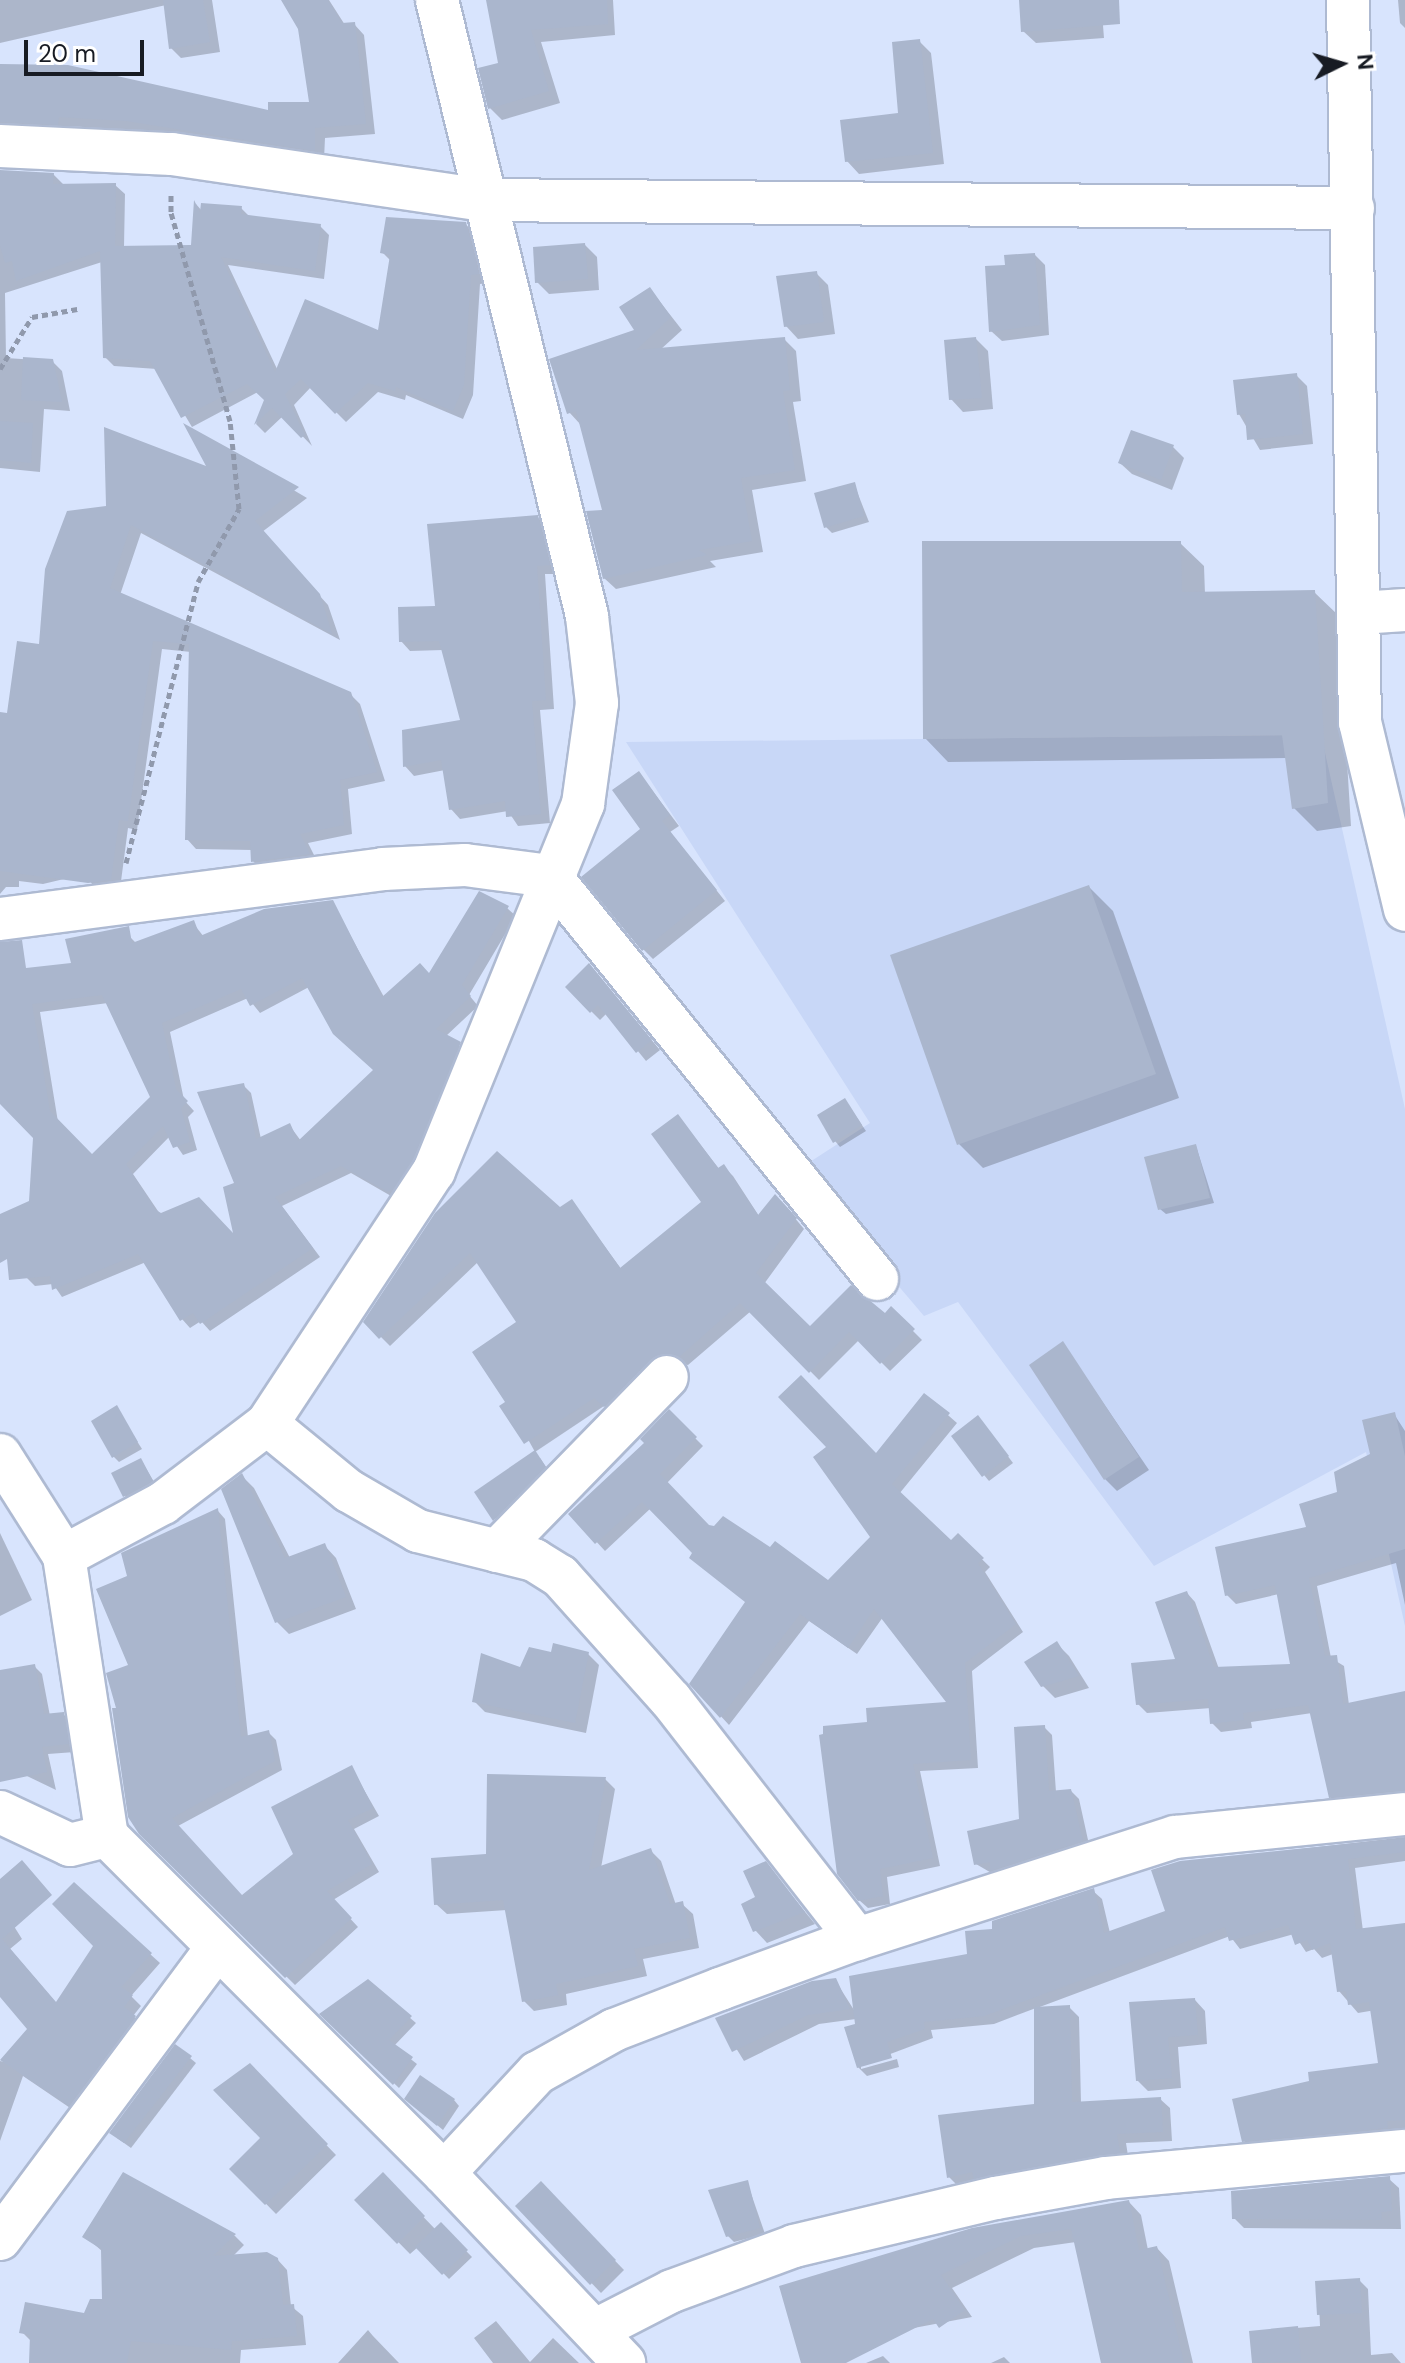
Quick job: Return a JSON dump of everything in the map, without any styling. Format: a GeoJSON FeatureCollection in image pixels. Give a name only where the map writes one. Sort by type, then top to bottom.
{"type":"FeatureCollection","features":[{"type":"Feature","properties":{"kind":"street"},"geometry":{"type":"LineString","coordinates":[[64,1556],[163,1503],[267,1424],[344,1302],[417,1203],[507,1000],[550,876],[583,804],[597,703],[587,616],[534,381],[484,200],[437,0]]}},
{"type":"Feature","properties":{"kind":"street"},"geometry":{"type":"LineString","coordinates":[[1348,0],[1360,722],[1405,910]]}},
{"type":"Feature","properties":{"kind":"street"},"geometry":{"type":"LineString","coordinates":[[0,146],[172,154],[484,200],[1353,208]]}},
{"type":"Feature","properties":{"kind":"street"},"geometry":{"type":"LineString","coordinates":[[1359,613],[1405,610]]}},
{"type":"Feature","properties":{"kind":"street"},"geometry":{"type":"LineString","coordinates":[[0,919],[383,869],[465,865],[550,876],[877,1279]]}},
{"type":"Feature","properties":{"kind":"street"},"geometry":{"type":"LineString","coordinates":[[497,1551],[667,1377]]}},
{"type":"Feature","properties":{"kind":"street"},"geometry":{"type":"LineString","coordinates":[[267,1424],[349,1491],[418,1531],[534,1560],[560,1576],[671,1700],[857,1939]]}},
{"type":"Feature","properties":{"kind":"street"},"geometry":{"type":"LineString","coordinates":[[0,1455],[64,1556],[107,1836],[444,2173],[624,2363]]}},
{"type":"Feature","properties":{"kind":"street"},"geometry":{"type":"LineString","coordinates":[[0,1812],[70,1845],[107,1836]]}},
{"type":"Feature","properties":{"kind":"street"},"geometry":{"type":"LineString","coordinates":[[444,2173],[537,2073],[614,2030],[857,1939],[1175,1837],[1405,1814]]}},
{"type":"Feature","properties":{"kind":"street"},"geometry":{"type":"LineString","coordinates":[[0,2239],[218,1947]]}},
{"type":"Feature","properties":{"kind":"street"},"geometry":{"type":"LineString","coordinates":[[596,2330],[672,2291],[794,2246],[996,2198],[1106,2178],[1405,2151]]}},
{"type":"Feature","properties":{"kind":"path"},"geometry":{"type":"LineString","coordinates":[[116,903],[198,582],[239,509],[230,421],[171,212],[172,154]]}},
{"type":"Feature","properties":{"kind":"path"},"geometry":{"type":"LineString","coordinates":[[0,369],[32,317],[77,309]]}},
{"type":"Feature","properties":{"kind":"shaded area"},"geometry":{"type":"Polygon","coordinates":[[[1321,735],[1405,1109],[1405,1626],[1366,1452],[1154,1566],[958,1302],[924,1316],[799,1169],[870,1123],[626,742],[1321,735]]]}},
{"type":"Feature","properties":{"kind":"building"},"geometry":{"type":"Polygon","coordinates":[[[163,0],[203,0],[210,42],[169,49],[163,0]]]}},
{"type":"Feature","properties":{"kind":"building"},"geometry":{"type":"Polygon","coordinates":[[[281,0],[328,0],[342,23],[355,22],[366,124],[315,128],[315,151],[126,121],[59,117],[58,125],[0,122],[0,64],[68,65],[268,110],[268,102],[309,102],[298,29],[281,0]]]}},
{"type":"Feature","properties":{"kind":"building"},"geometry":{"type":"Polygon","coordinates":[[[486,0],[607,0],[608,24],[531,30],[549,91],[488,109],[478,68],[498,63],[486,0]]]}},
{"type":"Feature","properties":{"kind":"building"},"geometry":{"type":"Polygon","coordinates":[[[1019,0],[1119,0],[1120,24],[1021,32],[1019,0]]]}},
{"type":"Feature","properties":{"kind":"building"},"geometry":{"type":"Polygon","coordinates":[[[920,39],[933,153],[845,162],[840,120],[898,113],[892,42],[920,39]]]}},
{"type":"Feature","properties":{"kind":"building"},"geometry":{"type":"Polygon","coordinates":[[[0,170],[54,173],[53,184],[116,183],[115,246],[191,245],[194,200],[200,212],[201,203],[242,206],[241,214],[321,224],[315,271],[221,257],[275,372],[305,299],[378,330],[390,255],[380,253],[386,217],[466,222],[479,274],[471,275],[464,385],[453,411],[396,387],[395,391],[368,383],[335,414],[301,379],[285,394],[305,435],[301,438],[272,408],[254,425],[264,400],[247,384],[181,418],[150,361],[103,358],[100,251],[16,281],[12,261],[5,263],[0,246],[0,170]]]}},
{"type":"Feature","properties":{"kind":"building"},"geometry":{"type":"Polygon","coordinates":[[[585,243],[588,279],[535,283],[533,247],[585,243]]]}},
{"type":"Feature","properties":{"kind":"building"},"geometry":{"type":"Polygon","coordinates":[[[1035,253],[1040,325],[989,332],[985,266],[1005,265],[1004,255],[1035,253]]]}},
{"type":"Feature","properties":{"kind":"building"},"geometry":{"type":"Polygon","coordinates":[[[817,271],[824,322],[784,327],[776,276],[817,271]]]}},
{"type":"Feature","properties":{"kind":"building"},"geometry":{"type":"Polygon","coordinates":[[[650,287],[671,317],[636,350],[785,337],[790,390],[783,391],[795,470],[741,478],[752,541],[699,550],[707,555],[603,579],[586,511],[602,510],[576,411],[567,414],[549,359],[634,330],[619,307],[650,287]]]}},
{"type":"Feature","properties":{"kind":"building"},"geometry":{"type":"Polygon","coordinates":[[[976,337],[982,398],[949,400],[944,340],[976,337]]]}},
{"type":"Feature","properties":{"kind":"building"},"geometry":{"type":"Polygon","coordinates":[[[23,357],[53,359],[62,402],[21,400],[23,357]]]}},
{"type":"Feature","properties":{"kind":"building"},"geometry":{"type":"Polygon","coordinates":[[[1297,373],[1303,434],[1247,440],[1245,414],[1237,415],[1233,380],[1297,373]]]}},
{"type":"Feature","properties":{"kind":"building"},"geometry":{"type":"Polygon","coordinates":[[[0,421],[33,423],[31,463],[0,460],[0,421]]]}},
{"type":"Feature","properties":{"kind":"building"},"geometry":{"type":"Polygon","coordinates":[[[183,423],[299,487],[255,521],[320,594],[332,634],[131,525],[110,588],[351,692],[377,772],[340,780],[344,825],[300,834],[310,854],[251,862],[250,841],[185,840],[189,644],[153,641],[128,821],[119,820],[111,880],[88,883],[0,871],[0,712],[7,713],[17,641],[39,644],[45,569],[67,511],[106,506],[104,427],[206,466],[183,423]]]}},
{"type":"Feature","properties":{"kind":"building"},"geometry":{"type":"Polygon","coordinates":[[[1131,430],[1174,445],[1161,480],[1118,463],[1131,430]]]}},
{"type":"Feature","properties":{"kind":"building"},"geometry":{"type":"Polygon","coordinates":[[[855,482],[864,516],[824,528],[814,493],[855,482]]]}},
{"type":"Feature","properties":{"kind":"building"},"geometry":{"type":"Polygon","coordinates":[[[538,515],[550,565],[537,566],[546,700],[532,701],[541,814],[506,817],[505,801],[449,810],[441,760],[403,767],[402,730],[460,720],[439,641],[399,642],[398,607],[435,606],[427,524],[538,515]]]}},
{"type":"Feature","properties":{"kind":"building"},"geometry":{"type":"Polygon","coordinates":[[[922,541],[1181,541],[1182,592],[1315,590],[1328,803],[1292,809],[1282,735],[923,739],[922,541]]]}},
{"type":"Feature","properties":{"kind":"building"},"geometry":{"type":"Polygon","coordinates":[[[639,771],[670,815],[662,821],[717,890],[642,951],[581,877],[640,829],[612,790],[639,771]]]}},
{"type":"Feature","properties":{"kind":"building"},"geometry":{"type":"Polygon","coordinates":[[[1089,885],[1156,1074],[957,1145],[890,955],[1089,885]]]}},
{"type":"Feature","properties":{"kind":"building"},"geometry":{"type":"Polygon","coordinates":[[[479,891],[509,906],[462,985],[471,996],[436,1029],[461,1042],[413,1160],[394,1189],[388,1192],[341,1166],[275,1197],[313,1248],[200,1324],[193,1313],[180,1321],[138,1254],[52,1290],[50,1276],[9,1280],[7,1259],[0,1263],[0,1214],[29,1201],[33,1138],[0,1104],[0,942],[22,940],[26,968],[71,963],[65,939],[129,926],[132,943],[194,920],[200,936],[264,909],[333,900],[382,997],[420,963],[429,973],[479,891]],[[302,978],[250,1006],[241,989],[162,1023],[176,1089],[188,1101],[181,1108],[190,1142],[173,1148],[163,1126],[126,1164],[156,1210],[161,1213],[199,1197],[233,1233],[223,1187],[234,1183],[197,1092],[244,1083],[256,1139],[290,1123],[298,1141],[373,1070],[333,1034],[302,978]],[[102,995],[32,1004],[50,1111],[92,1154],[150,1097],[102,995]]]}},
{"type":"Feature","properties":{"kind":"building"},"geometry":{"type":"Polygon","coordinates":[[[589,963],[652,1040],[636,1053],[598,1005],[590,1013],[565,987],[589,963]]]}},
{"type":"Feature","properties":{"kind":"building"},"geometry":{"type":"Polygon","coordinates":[[[845,1098],[862,1125],[833,1143],[817,1115],[845,1098]]]}},
{"type":"Feature","properties":{"kind":"building"},"geometry":{"type":"Polygon","coordinates":[[[678,1114],[718,1168],[724,1164],[758,1215],[775,1194],[797,1218],[756,1273],[810,1326],[851,1285],[885,1313],[891,1306],[915,1329],[880,1364],[849,1332],[809,1373],[740,1303],[679,1357],[661,1354],[650,1360],[604,1407],[594,1398],[524,1444],[499,1406],[505,1402],[472,1352],[516,1322],[470,1253],[379,1339],[363,1322],[435,1213],[497,1151],[560,1207],[572,1199],[620,1268],[701,1202],[651,1134],[678,1114]]]}},
{"type":"Feature","properties":{"kind":"building"},"geometry":{"type":"Polygon","coordinates":[[[1196,1144],[1210,1198],[1158,1210],[1144,1157],[1196,1144]]]}},
{"type":"Feature","properties":{"kind":"building"},"geometry":{"type":"Polygon","coordinates":[[[1063,1341],[1139,1457],[1104,1480],[1029,1365],[1063,1341]]]}},
{"type":"Feature","properties":{"kind":"building"},"geometry":{"type":"Polygon","coordinates":[[[801,1375],[876,1453],[924,1393],[950,1413],[892,1484],[951,1540],[958,1533],[984,1558],[978,1563],[1016,1624],[965,1663],[971,1760],[913,1764],[933,1858],[880,1869],[883,1896],[858,1901],[837,1874],[819,1735],[823,1734],[823,1726],[867,1722],[866,1708],[946,1702],[874,1609],[848,1648],[800,1614],[720,1718],[689,1684],[745,1602],[689,1558],[692,1553],[642,1502],[595,1544],[568,1514],[644,1443],[640,1439],[669,1409],[697,1437],[660,1474],[709,1525],[714,1526],[723,1516],[770,1547],[775,1541],[828,1580],[870,1537],[813,1457],[826,1447],[778,1397],[801,1375]]]}},
{"type":"Feature","properties":{"kind":"building"},"geometry":{"type":"Polygon","coordinates":[[[117,1405],[138,1442],[112,1458],[91,1421],[117,1405]]]}},
{"type":"Feature","properties":{"kind":"building"},"geometry":{"type":"Polygon","coordinates":[[[1395,1412],[1405,1456],[1405,1549],[1309,1578],[1325,1656],[1337,1655],[1343,1704],[1405,1691],[1405,1790],[1329,1798],[1308,1705],[1243,1713],[1244,1720],[1210,1724],[1208,1699],[1136,1705],[1131,1663],[1175,1659],[1155,1602],[1187,1591],[1214,1667],[1290,1664],[1275,1585],[1225,1596],[1215,1547],[1306,1527],[1299,1504],[1337,1492],[1334,1472],[1370,1454],[1362,1420],[1395,1412]]]}},
{"type":"Feature","properties":{"kind":"building"},"geometry":{"type":"Polygon","coordinates":[[[978,1415],[1009,1456],[982,1477],[951,1436],[978,1415]]]}},
{"type":"Feature","properties":{"kind":"building"},"geometry":{"type":"Polygon","coordinates":[[[535,1450],[546,1467],[493,1521],[474,1492],[535,1450]]]}},
{"type":"Feature","properties":{"kind":"building"},"geometry":{"type":"Polygon","coordinates":[[[141,1458],[153,1481],[123,1497],[111,1473],[141,1458]]]}},
{"type":"Feature","properties":{"kind":"building"},"geometry":{"type":"Polygon","coordinates":[[[242,1473],[285,1558],[325,1543],[346,1597],[275,1623],[221,1489],[242,1473]]]}},
{"type":"Feature","properties":{"kind":"building"},"geometry":{"type":"Polygon","coordinates":[[[218,1508],[241,1737],[269,1730],[275,1761],[172,1818],[242,1895],[293,1854],[271,1807],[352,1765],[373,1808],[348,1820],[372,1864],[327,1891],[352,1918],[285,1978],[139,1834],[128,1817],[112,1708],[116,1708],[106,1673],[128,1665],[96,1589],[127,1576],[121,1553],[218,1508]]]}},
{"type":"Feature","properties":{"kind":"building"},"geometry":{"type":"Polygon","coordinates":[[[1057,1641],[1079,1676],[1041,1687],[1024,1662],[1057,1641]]]}},
{"type":"Feature","properties":{"kind":"building"},"geometry":{"type":"Polygon","coordinates":[[[553,1643],[589,1652],[575,1723],[472,1702],[481,1653],[520,1667],[529,1647],[551,1652],[553,1643]]]}},
{"type":"Feature","properties":{"kind":"building"},"geometry":{"type":"Polygon","coordinates":[[[35,1664],[44,1714],[64,1712],[69,1744],[42,1747],[47,1772],[0,1782],[0,1670],[35,1664]]]}},
{"type":"Feature","properties":{"kind":"building"},"geometry":{"type":"Polygon","coordinates":[[[1045,1725],[1049,1791],[1071,1789],[1083,1841],[990,1871],[990,1862],[974,1865],[967,1831],[1019,1819],[1014,1727],[1045,1725]]]}},
{"type":"Feature","properties":{"kind":"building"},"geometry":{"type":"Polygon","coordinates":[[[487,1774],[606,1777],[589,1870],[651,1848],[670,1904],[683,1901],[690,1938],[634,1949],[638,1966],[556,1984],[558,1995],[522,2002],[503,1900],[434,1905],[431,1858],[486,1854],[487,1774]]]}},
{"type":"Feature","properties":{"kind":"building"},"geometry":{"type":"Polygon","coordinates":[[[1405,1838],[1405,1852],[1348,1859],[1356,1929],[1405,1923],[1405,2120],[1387,2121],[1388,2128],[1242,2142],[1232,2099],[1309,2081],[1308,2072],[1378,2063],[1369,2002],[1348,2005],[1346,1991],[1337,1992],[1330,1943],[1312,1950],[1307,1940],[1295,1945],[1288,1925],[1229,1941],[1225,1927],[984,2016],[924,2022],[925,2029],[887,2042],[892,2058],[857,2068],[844,2027],[855,2024],[849,1976],[967,1954],[965,1931],[992,1929],[992,1921],[1094,1888],[1104,1933],[1165,1911],[1151,1870],[1180,1861],[1405,1838]]]}},
{"type":"Feature","properties":{"kind":"building"},"geometry":{"type":"Polygon","coordinates":[[[22,1860],[52,1895],[2,1939],[56,2002],[93,1946],[52,1904],[74,1882],[152,1953],[121,1987],[133,1995],[124,2007],[136,2016],[69,2106],[0,2060],[27,2029],[0,1997],[0,1879],[22,1860]]]}},
{"type":"Feature","properties":{"kind":"building"},"geometry":{"type":"Polygon","coordinates":[[[766,1861],[805,1912],[753,1932],[741,1904],[755,1897],[743,1871],[766,1861]]]}},
{"type":"Feature","properties":{"kind":"building"},"geometry":{"type":"Polygon","coordinates":[[[836,1978],[850,2009],[808,2015],[732,2052],[715,2018],[812,1981],[836,1978]]]}},
{"type":"Feature","properties":{"kind":"building"},"geometry":{"type":"Polygon","coordinates":[[[368,1979],[412,2016],[389,2040],[413,2057],[393,2085],[319,2014],[368,1979]]]}},
{"type":"Feature","properties":{"kind":"building"},"geometry":{"type":"Polygon","coordinates":[[[1195,1998],[1198,2035],[1168,2037],[1172,2078],[1136,2081],[1129,2002],[1195,1998]]]}},
{"type":"Feature","properties":{"kind":"building"},"geometry":{"type":"Polygon","coordinates":[[[1070,2005],[1072,2102],[1161,2097],[1163,2132],[1117,2134],[1120,2153],[974,2179],[972,2172],[947,2178],[938,2115],[1034,2104],[1034,2007],[1070,2005]]]}},
{"type":"Feature","properties":{"kind":"building"},"geometry":{"type":"Polygon","coordinates":[[[175,2044],[192,2056],[124,2143],[109,2133],[175,2044]]]}},
{"type":"Feature","properties":{"kind":"building"},"geometry":{"type":"Polygon","coordinates":[[[250,2063],[328,2144],[265,2205],[229,2169],[260,2138],[213,2090],[250,2063]]]}},
{"type":"Feature","properties":{"kind":"building"},"geometry":{"type":"Polygon","coordinates":[[[420,2075],[455,2099],[437,2126],[404,2099],[420,2075]]]}},
{"type":"Feature","properties":{"kind":"building"},"geometry":{"type":"Polygon","coordinates":[[[123,2172],[236,2234],[213,2256],[267,2252],[278,2258],[283,2305],[294,2304],[297,2336],[232,2341],[231,2350],[131,2341],[127,2363],[29,2363],[30,2335],[19,2333],[25,2302],[84,2313],[90,2299],[102,2299],[101,2249],[82,2237],[123,2172]]]}},
{"type":"Feature","properties":{"kind":"building"},"geometry":{"type":"Polygon","coordinates":[[[383,2172],[425,2216],[397,2244],[354,2200],[383,2172]]]}},
{"type":"Feature","properties":{"kind":"building"},"geometry":{"type":"Polygon","coordinates":[[[1390,2176],[1392,2211],[1381,2212],[1382,2220],[1232,2219],[1231,2191],[1390,2176]]]}},
{"type":"Feature","properties":{"kind":"building"},"geometry":{"type":"Polygon","coordinates":[[[748,2180],[760,2228],[726,2237],[708,2190],[748,2180]]]}},
{"type":"Feature","properties":{"kind":"building"},"geometry":{"type":"Polygon","coordinates":[[[541,2181],[616,2260],[590,2285],[515,2206],[541,2181]]]}},
{"type":"Feature","properties":{"kind":"building"},"geometry":{"type":"Polygon","coordinates":[[[1129,2200],[1139,2250],[1157,2246],[1184,2363],[1101,2363],[1071,2229],[1021,2236],[941,2275],[965,2310],[939,2328],[933,2319],[846,2363],[801,2363],[779,2286],[972,2228],[1129,2200]]]}},
{"type":"Feature","properties":{"kind":"building"},"geometry":{"type":"Polygon","coordinates":[[[441,2222],[468,2250],[442,2275],[415,2247],[441,2222]]]}},
{"type":"Feature","properties":{"kind":"building"},"geometry":{"type":"Polygon","coordinates":[[[1360,2278],[1362,2313],[1317,2315],[1315,2281],[1360,2278]]]}},
{"type":"Feature","properties":{"kind":"building"},"geometry":{"type":"Polygon","coordinates":[[[1298,2326],[1301,2361],[1252,2363],[1249,2331],[1298,2326]]]}}]}
